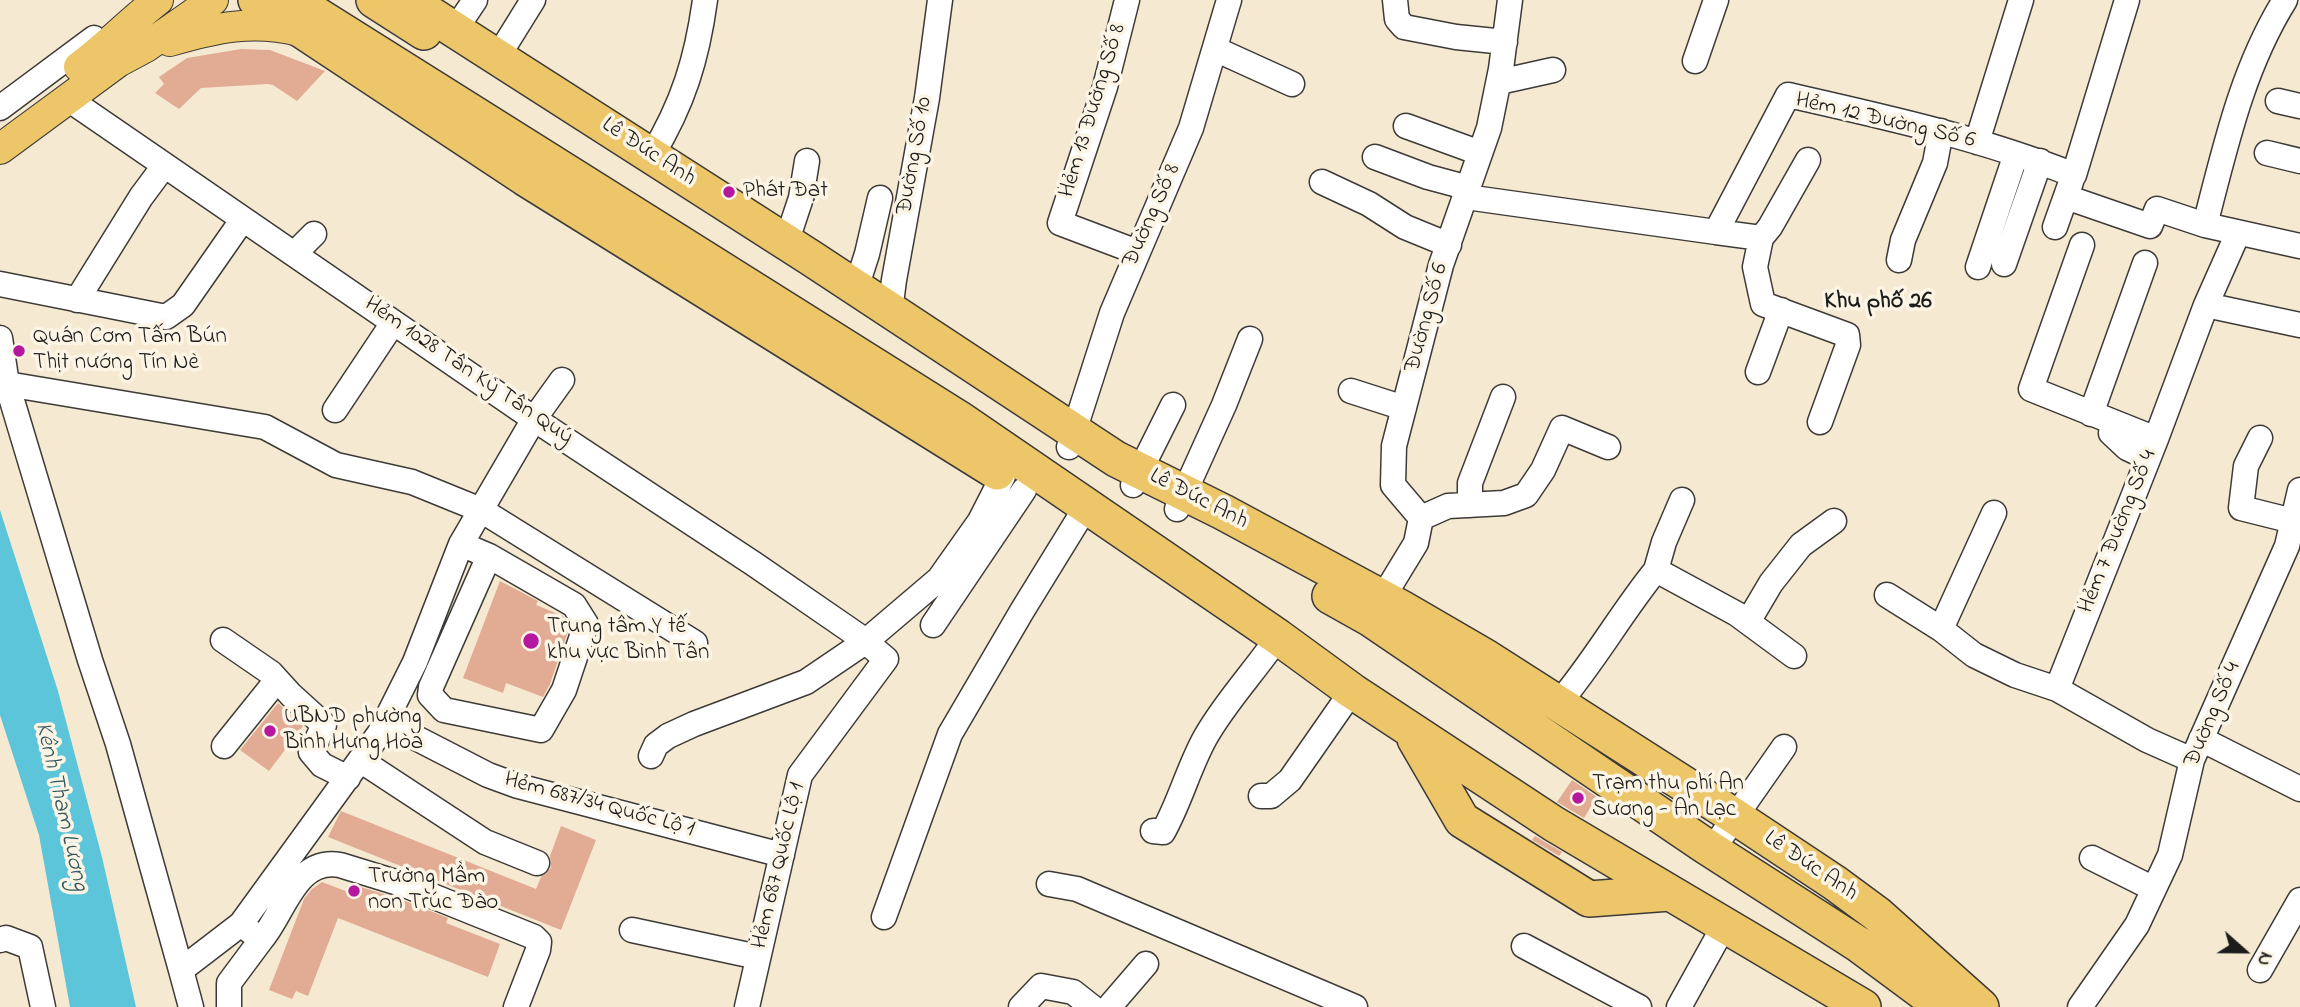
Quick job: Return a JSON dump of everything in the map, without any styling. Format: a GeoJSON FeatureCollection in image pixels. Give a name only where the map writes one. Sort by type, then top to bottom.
{"type":"FeatureCollection","features":[{"type":"Feature","properties":{"kind":"highway"},"geometry":{"type":"LineString","coordinates":[[256,0],[298,16],[584,199],[1014,483],[1086,507]]}},
{"type":"Feature","properties":{"kind":"highway","name":"Lê Đức Anh"},"geometry":{"type":"LineString","coordinates":[[374,0],[1136,478],[1376,608],[1487,658],[1835,883],[1877,914],[1981,1007]]}},
{"type":"Feature","properties":{"kind":"highway","name":"Lê Đức Anh"},"geometry":{"type":"LineString","coordinates":[[433,11],[496,58],[652,155],[856,288],[1072,440]]}},
{"type":"Feature","properties":{"kind":"highway"},"geometry":{"type":"LineString","coordinates":[[584,199],[958,418],[1448,756],[1554,824],[1863,1007]]}},
{"type":"Feature","properties":{"kind":"highway","name":"Lê Đức Anh"},"geometry":{"type":"LineString","coordinates":[[1376,608],[1712,850],[1858,944],[1943,1007]]}},
{"type":"Feature","properties":{"kind":"highway"},"geometry":{"type":"LineString","coordinates":[[1408,727],[1462,820],[1588,899],[1671,893]]}},
{"type":"Feature","properties":{"kind":"main road"},"geometry":{"type":"LineString","coordinates":[[0,149],[112,54],[134,11],[158,0]]}},
{"type":"Feature","properties":{"kind":"main road"},"geometry":{"type":"LineString","coordinates":[[146,47],[214,0]]}},
{"type":"Feature","properties":{"kind":"main road"},"geometry":{"type":"LineString","coordinates":[[0,126],[112,54],[220,28],[298,16]]}},
{"type":"Feature","properties":{"kind":"street"},"geometry":{"type":"LineString","coordinates":[[433,11],[475,0]]}},
{"type":"Feature","properties":{"kind":"street"},"geometry":{"type":"LineString","coordinates":[[496,58],[533,0]]}},
{"type":"Feature","properties":{"kind":"street"},"geometry":{"type":"LineString","coordinates":[[652,155],[674,117],[699,47],[705,0]]}},
{"type":"Feature","properties":{"kind":"street","name":"Đường Số 10"},"geometry":{"type":"LineString","coordinates":[[890,311],[927,98],[940,0]]}},
{"type":"Feature","properties":{"kind":"street","name":"Hẻm 13 Đường Số 8"},"geometry":{"type":"LineString","coordinates":[[1127,0],[1105,87],[1060,223],[1137,251]]}},
{"type":"Feature","properties":{"kind":"street","name":"Đường Số 8"},"geometry":{"type":"LineString","coordinates":[[1072,440],[1112,313],[1191,128],[1229,0]]}},
{"type":"Feature","properties":{"kind":"street"},"geometry":{"type":"LineString","coordinates":[[1395,0],[1397,19],[1404,27],[1457,37],[1505,42]]}},
{"type":"Feature","properties":{"kind":"street","name":"Đường Số 6"},"geometry":{"type":"LineString","coordinates":[[1421,518],[1393,485],[1394,446],[1441,265],[1480,153],[1499,82],[1510,0]]}},
{"type":"Feature","properties":{"kind":"street"},"geometry":{"type":"LineString","coordinates":[[1695,61],[1716,0]]}},
{"type":"Feature","properties":{"kind":"street"},"geometry":{"type":"LineString","coordinates":[[1977,142],[2021,0]]}},
{"type":"Feature","properties":{"kind":"street"},"geometry":{"type":"LineString","coordinates":[[2055,227],[2127,0]]}},
{"type":"Feature","properties":{"kind":"street"},"geometry":{"type":"LineString","coordinates":[[2285,0],[2266,30],[2240,95],[2205,225],[2300,246]]}},
{"type":"Feature","properties":{"kind":"street"},"geometry":{"type":"LineString","coordinates":[[0,108],[134,11]]}},
{"type":"Feature","properties":{"kind":"street"},"geometry":{"type":"LineString","coordinates":[[0,162],[127,68],[146,47]]}},
{"type":"Feature","properties":{"kind":"street"},"geometry":{"type":"LineString","coordinates":[[1214,49],[1292,84]]}},
{"type":"Feature","properties":{"kind":"street"},"geometry":{"type":"LineString","coordinates":[[1499,82],[1553,70]]}},
{"type":"Feature","properties":{"kind":"street","name":"Hẻm 12 Đường Số 6"},"geometry":{"type":"LineString","coordinates":[[1716,232],[1788,95],[1941,131],[2040,161],[2070,186],[2150,226],[2157,209],[2205,225]]}},
{"type":"Feature","properties":{"kind":"street","name":"Hẻm 1028 Tân Kỳ Tân Quý"},"geometry":{"type":"LineString","coordinates":[[77,106],[863,640]]}},
{"type":"Feature","properties":{"kind":"street"},"geometry":{"type":"LineString","coordinates":[[1406,126],[1480,153]]}},
{"type":"Feature","properties":{"kind":"street"},"geometry":{"type":"LineString","coordinates":[[1899,260],[1903,240],[1935,163],[1941,131]]}},
{"type":"Feature","properties":{"kind":"street"},"geometry":{"type":"LineString","coordinates":[[2267,153],[2300,161]]}},
{"type":"Feature","properties":{"kind":"street"},"geometry":{"type":"LineString","coordinates":[[1978,267],[2016,154]]}},
{"type":"Feature","properties":{"kind":"street"},"geometry":{"type":"LineString","coordinates":[[1375,158],[1467,192],[1761,238]]}},
{"type":"Feature","properties":{"kind":"street"},"geometry":{"type":"LineString","coordinates":[[1808,159],[1770,228],[1761,238],[1755,267],[1763,304],[1847,335],[1848,345],[1820,422]]}},
{"type":"Feature","properties":{"kind":"street"},"geometry":{"type":"LineString","coordinates":[[786,243],[801,198],[807,161]]}},
{"type":"Feature","properties":{"kind":"street"},"geometry":{"type":"LineString","coordinates":[[2004,264],[2040,161]]}},
{"type":"Feature","properties":{"kind":"street"},"geometry":{"type":"LineString","coordinates":[[77,300],[141,197],[164,166]]}},
{"type":"Feature","properties":{"kind":"street"},"geometry":{"type":"LineString","coordinates":[[1322,182],[1351,195],[1405,227],[1449,245]]}},
{"type":"Feature","properties":{"kind":"street"},"geometry":{"type":"LineString","coordinates":[[856,288],[880,198]]}},
{"type":"Feature","properties":{"kind":"street"},"geometry":{"type":"LineString","coordinates":[[0,284],[166,317],[183,305],[243,219]]}},
{"type":"Feature","properties":{"kind":"street","name":"Hẻm 7 Đường Số 4"},"geometry":{"type":"LineString","coordinates":[[2057,689],[2206,305],[2238,233]]}},
{"type":"Feature","properties":{"kind":"street"},"geometry":{"type":"LineString","coordinates":[[294,254],[314,234]]}},
{"type":"Feature","properties":{"kind":"street"},"geometry":{"type":"LineString","coordinates":[[2082,245],[2031,389],[2091,414],[2152,448]]}},
{"type":"Feature","properties":{"kind":"street"},"geometry":{"type":"LineString","coordinates":[[2091,414],[2145,262]]}},
{"type":"Feature","properties":{"kind":"street"},"geometry":{"type":"LineString","coordinates":[[2206,305],[2300,325]]}},
{"type":"Feature","properties":{"kind":"street"},"geometry":{"type":"LineString","coordinates":[[1758,372],[1781,310]]}},
{"type":"Feature","properties":{"kind":"street"},"geometry":{"type":"LineString","coordinates":[[335,410],[393,323]]}},
{"type":"Feature","properties":{"kind":"street"},"geometry":{"type":"LineString","coordinates":[[0,338],[7,384],[118,744],[191,1007]]}},
{"type":"Feature","properties":{"kind":"street"},"geometry":{"type":"LineString","coordinates":[[1181,501],[1250,339]]}},
{"type":"Feature","properties":{"kind":"street"},"geometry":{"type":"LineString","coordinates":[[181,970],[242,924],[385,722],[415,662],[461,544],[534,419],[562,380]]}},
{"type":"Feature","properties":{"kind":"street"},"geometry":{"type":"LineString","coordinates":[[7,384],[265,428],[336,465],[412,482],[481,509],[695,643]]}},
{"type":"Feature","properties":{"kind":"street"},"geometry":{"type":"LineString","coordinates":[[1351,391],[1404,408]]}},
{"type":"Feature","properties":{"kind":"street"},"geometry":{"type":"LineString","coordinates":[[1470,505],[1470,483],[1503,397]]}},
{"type":"Feature","properties":{"kind":"street"},"geometry":{"type":"LineString","coordinates":[[1136,478],[1173,405]]}},
{"type":"Feature","properties":{"kind":"street"},"geometry":{"type":"LineString","coordinates":[[1376,608],[1416,543],[1421,518],[1448,506],[1504,503],[1527,495],[1543,470],[1562,428],[1608,447]]}},
{"type":"Feature","properties":{"kind":"street"},"geometry":{"type":"LineString","coordinates":[[2111,433],[2127,448],[2152,448]]}},
{"type":"Feature","properties":{"kind":"street"},"geometry":{"type":"LineString","coordinates":[[2260,438],[2246,466],[2241,508],[2293,521]]}},
{"type":"Feature","properties":{"kind":"street"},"geometry":{"type":"LineString","coordinates":[[933,625],[1014,483]]}},
{"type":"Feature","properties":{"kind":"street"},"geometry":{"type":"LineString","coordinates":[[651,756],[656,745],[668,736],[806,682],[863,640],[939,579],[980,521],[1014,483]]}},
{"type":"Feature","properties":{"kind":"street","name":"Đường Số 4"},"geometry":{"type":"LineString","coordinates":[[2080,1007],[2137,925],[2170,855],[2196,750],[2293,549],[2293,521],[2300,490]]}},
{"type":"Feature","properties":{"kind":"street"},"geometry":{"type":"LineString","coordinates":[[1558,704],[1579,680],[1632,600],[1656,570],[1664,542],[1682,500]]}},
{"type":"Feature","properties":{"kind":"street"},"geometry":{"type":"LineString","coordinates":[[884,917],[950,734],[1021,611],[1086,507]]}},
{"type":"Feature","properties":{"kind":"street"},"geometry":{"type":"LineString","coordinates":[[1941,629],[1994,513]]}},
{"type":"Feature","properties":{"kind":"street"},"geometry":{"type":"LineString","coordinates":[[1748,622],[1772,583],[1801,545],[1834,520]]}},
{"type":"Feature","properties":{"kind":"street"},"geometry":{"type":"LineString","coordinates":[[461,544],[489,556],[574,605],[586,624],[564,690],[541,730],[444,710],[430,695],[431,687],[489,556]]}},
{"type":"Feature","properties":{"kind":"street"},"geometry":{"type":"LineString","coordinates":[[1656,570],[1686,584],[1748,622],[1794,656]]}},
{"type":"Feature","properties":{"kind":"street"},"geometry":{"type":"LineString","coordinates":[[1887,595],[1941,629],[1974,655],[2015,676],[2057,689],[2147,740],[2196,750],[2300,789]]}},
{"type":"Feature","properties":{"kind":"street"},"geometry":{"type":"LineString","coordinates":[[1153,831],[1163,832],[1206,736],[1230,699],[1257,668],[1278,637]]}},
{"type":"Feature","properties":{"kind":"street"},"geometry":{"type":"LineString","coordinates":[[223,640],[271,673],[324,724],[311,752],[322,765],[354,769],[485,842],[537,863]]}},
{"type":"Feature","properties":{"kind":"street","name":"Hẻm 687 Quốc Lộ 1"},"geometry":{"type":"LineString","coordinates":[[747,1007],[800,775],[886,659],[863,640]]}},
{"type":"Feature","properties":{"kind":"street"},"geometry":{"type":"LineString","coordinates":[[224,746],[277,680]]}},
{"type":"Feature","properties":{"kind":"street"},"geometry":{"type":"LineString","coordinates":[[1261,796],[1270,796],[1290,780],[1352,691]]}},
{"type":"Feature","properties":{"kind":"street","name":"Hẻm 687/34 Quốc Lộ 1"},"geometry":{"type":"LineString","coordinates":[[385,722],[488,775],[518,786],[782,855]]}},
{"type":"Feature","properties":{"kind":"street"},"geometry":{"type":"LineString","coordinates":[[1712,850],[1784,747]]}},
{"type":"Feature","properties":{"kind":"street"},"geometry":{"type":"LineString","coordinates":[[2092,858],[2154,889]]}},
{"type":"Feature","properties":{"kind":"street"},"geometry":{"type":"LineString","coordinates":[[229,1007],[229,983],[269,931],[301,877],[318,866],[330,863],[404,885],[534,937],[538,942],[538,950],[516,1007]]}},
{"type":"Feature","properties":{"kind":"street"},"geometry":{"type":"LineString","coordinates":[[1049,884],[1076,889],[1355,1007]]}},
{"type":"Feature","properties":{"kind":"street"},"geometry":{"type":"LineString","coordinates":[[2260,970],[2300,900]]}},
{"type":"Feature","properties":{"kind":"street"},"geometry":{"type":"LineString","coordinates":[[242,924],[261,940]]}},
{"type":"Feature","properties":{"kind":"street"},"geometry":{"type":"LineString","coordinates":[[1679,1007],[1725,924]]}},
{"type":"Feature","properties":{"kind":"street"},"geometry":{"type":"LineString","coordinates":[[632,930],[758,957]]}},
{"type":"Feature","properties":{"kind":"street"},"geometry":{"type":"LineString","coordinates":[[0,940],[6,937],[30,947],[43,1007]]}},
{"type":"Feature","properties":{"kind":"street"},"geometry":{"type":"LineString","coordinates":[[1524,946],[1639,1007]]}},
{"type":"Feature","properties":{"kind":"street"},"geometry":{"type":"LineString","coordinates":[[1109,1007],[1146,964]]}},
{"type":"Feature","properties":{"kind":"street"},"geometry":{"type":"LineString","coordinates":[[1021,1007],[1041,986],[1073,992],[1092,1007]]}},
{"type":"Feature","properties":{"kind":"water","name":"Kênh Tham Lương"},"geometry":{"type":"Polygon","coordinates":[[[0,510],[58,691],[102,857],[136,1007],[70,1007],[39,835],[0,715],[0,510]]]}},
{"type":"Feature","properties":{"kind":"building"},"geometry":{"type":"Polygon","coordinates":[[[241,49],[270,50],[325,71],[297,101],[268,84],[201,88],[179,109],[155,93],[164,84],[159,77],[187,58],[241,49]]]}},
{"type":"Feature","properties":{"kind":"building"},"geometry":{"type":"Polygon","coordinates":[[[500,581],[538,601],[536,605],[563,616],[570,626],[543,697],[506,683],[503,693],[463,678],[500,581]]]}},
{"type":"Feature","properties":{"kind":"building","name":"UBND phường Bình Hưng Hòa"},"geometry":{"type":"Polygon","coordinates":[[[278,703],[303,726],[269,771],[240,750],[278,703]]]}},
{"type":"Feature","properties":{"kind":"building"},"geometry":{"type":"Polygon","coordinates":[[[1572,780],[1597,797],[1584,818],[1557,802],[1572,780]]]}},
{"type":"Feature","properties":{"kind":"building"},"geometry":{"type":"Polygon","coordinates":[[[341,811],[536,889],[541,877],[551,868],[550,856],[561,826],[596,840],[561,930],[328,837],[341,811]]]}},
{"type":"Feature","properties":{"kind":"building"},"geometry":{"type":"Polygon","coordinates":[[[1535,836],[1562,852],[1559,856],[1532,840],[1535,836]]]}},
{"type":"Feature","properties":{"kind":"building"},"geometry":{"type":"Polygon","coordinates":[[[322,882],[348,892],[351,884],[400,899],[448,918],[446,923],[500,944],[488,977],[338,918],[308,996],[296,991],[292,999],[269,990],[304,899],[322,882]]]}},
{"type":"Feature","properties":{"kind":"place","name":"Phát Đạt"},"geometry":{"type":"Point","coordinates":[729,192]}},
{"type":"Feature","properties":{"kind":"place","name":"Quán Cơm Tấm Bún Thịt nướng Tín Nè"},"geometry":{"type":"Point","coordinates":[19,351]}},
{"type":"Feature","properties":{"kind":"place","name":"Trung tâm Y tế khu vực Bình Tân"},"geometry":{"type":"Point","coordinates":[531,641]}},
{"type":"Feature","properties":{"kind":"place","name":"UBND phường Bình Hưng Hòa"},"geometry":{"type":"Point","coordinates":[270,731]}},
{"type":"Feature","properties":{"kind":"place","name":"Trạm thu phí An Sương - An Lạc"},"geometry":{"type":"Point","coordinates":[1578,798]}},
{"type":"Feature","properties":{"kind":"place","name":"Trường Mầm non Trúc Đào"},"geometry":{"type":"Point","coordinates":[354,891]}},
{"type":"Feature","properties":{"kind":"district","name":"Khu phố 26"},"geometry":{"type":"Point","coordinates":[1878,303]}}]}
